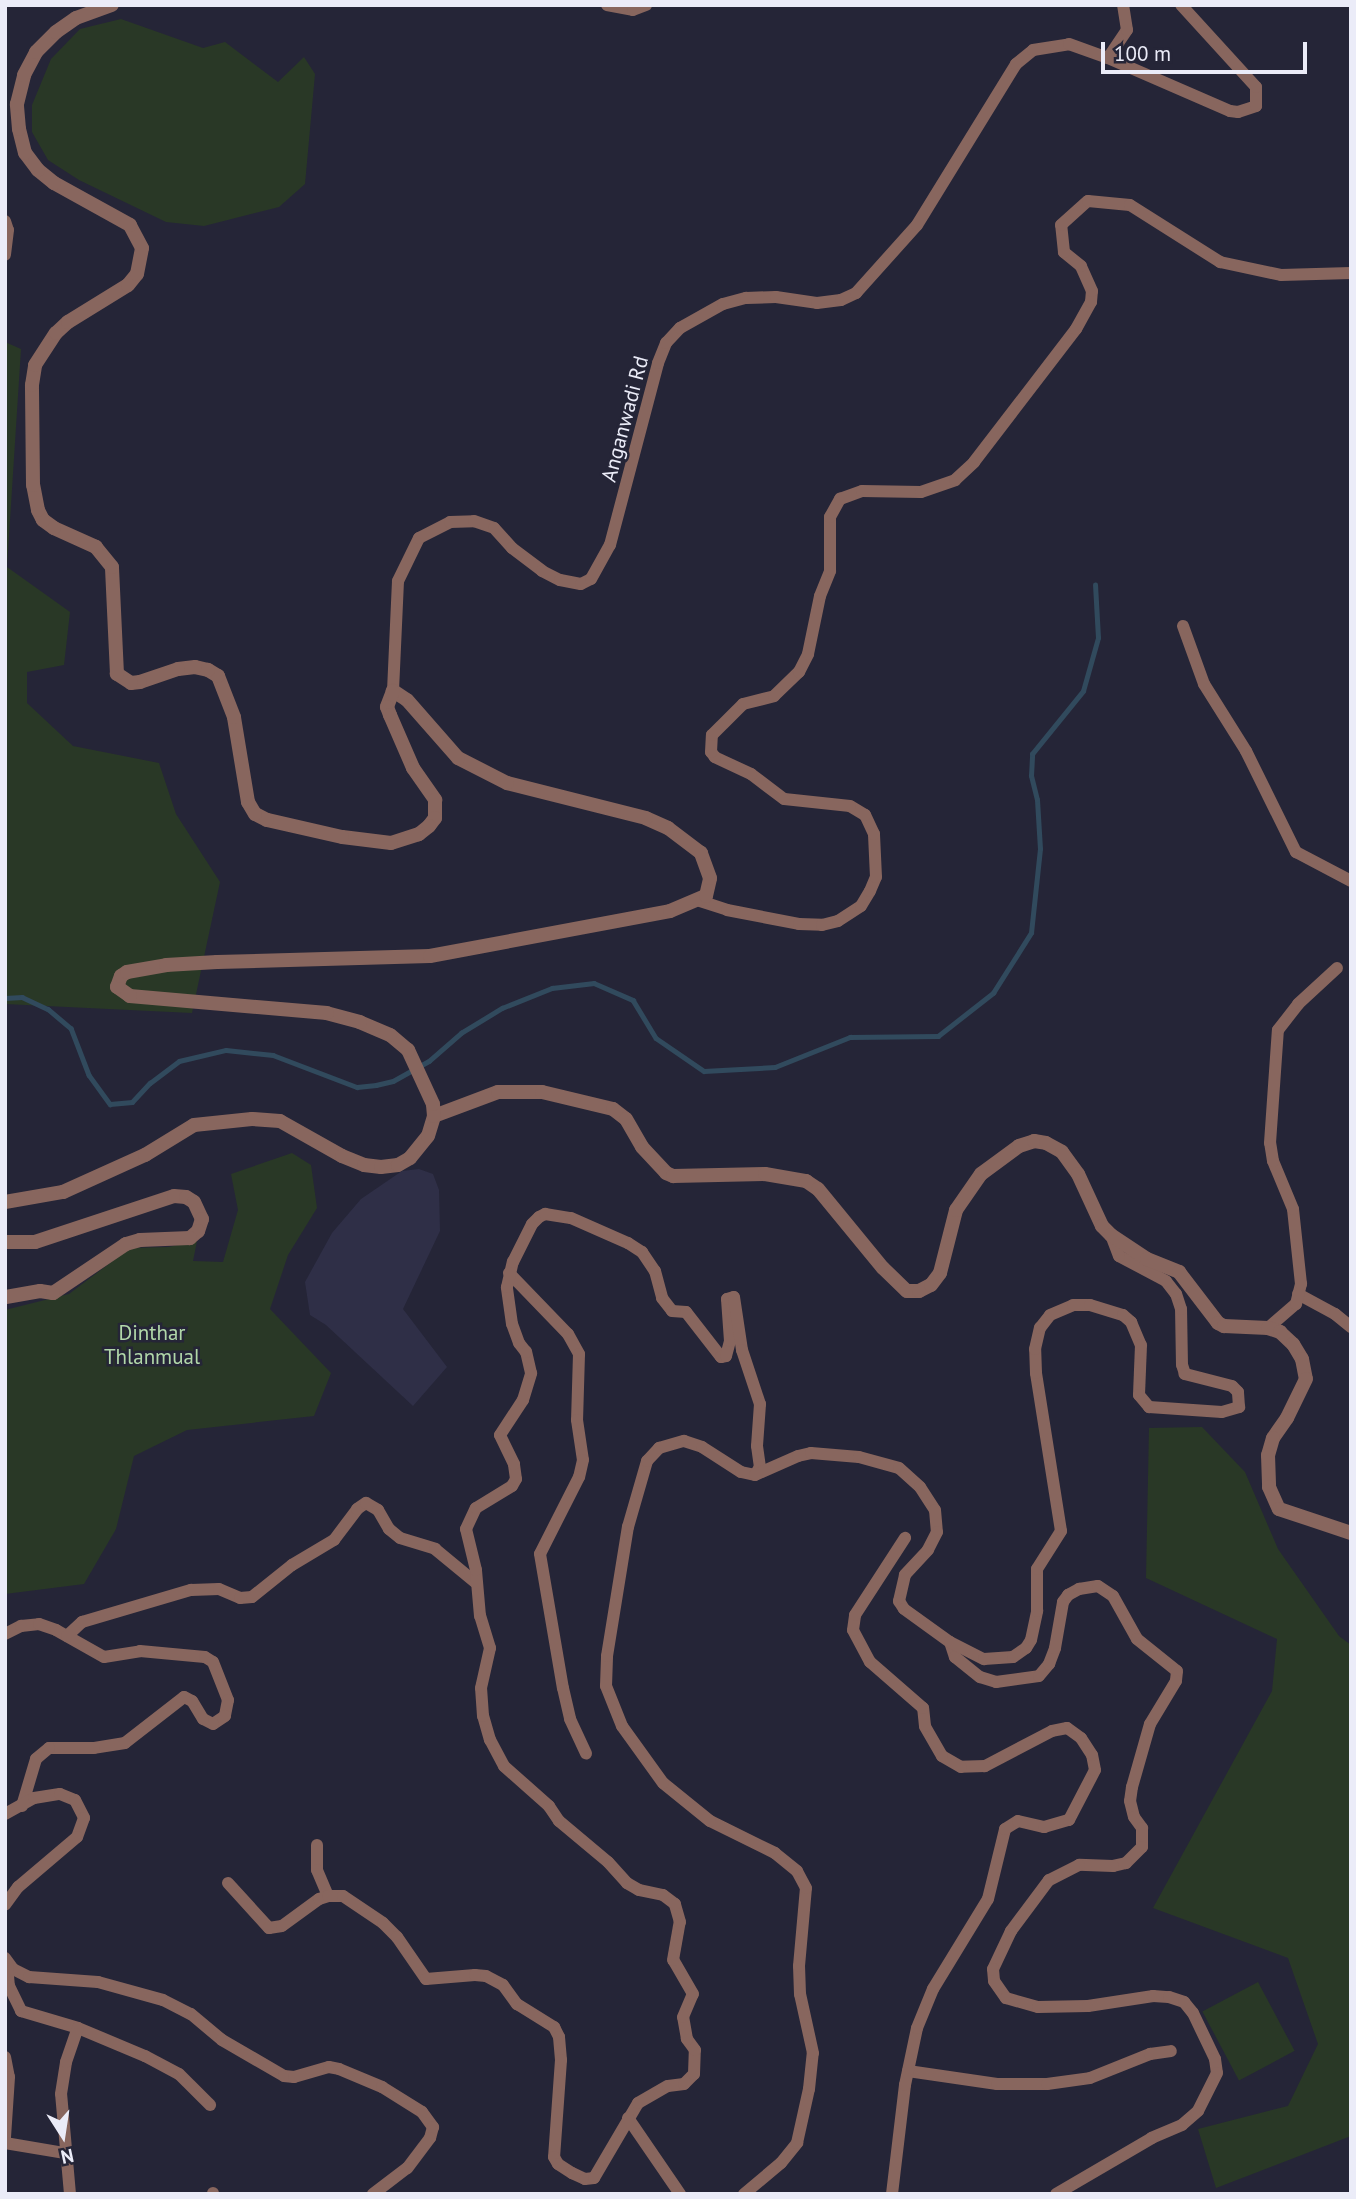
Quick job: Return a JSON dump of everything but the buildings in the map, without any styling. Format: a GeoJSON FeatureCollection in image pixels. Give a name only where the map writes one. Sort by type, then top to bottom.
{"type":"FeatureCollection","features":[{"type":"Feature","properties":{"kind":"street"},"geometry":{"type":"LineString","coordinates":[[5,1202],[63,1192],[145,1155],[194,1125],[229,1120],[281,1121],[364,1166],[398,1165],[421,1147],[433,1110],[412,1057],[390,1035],[360,1021],[327,1013],[130,996],[117,987],[121,976],[127,972],[166,965],[430,956],[670,911],[700,901],[709,888],[708,865],[701,853],[668,828],[646,818],[524,788],[489,775],[448,750],[407,700],[393,691],[387,707],[390,715],[413,768],[435,800],[437,809],[429,826],[407,839],[383,842],[342,837],[260,817],[248,802],[234,717],[218,676],[208,670],[194,667],[178,668],[140,682],[123,680],[117,674],[114,664],[115,592],[112,566],[96,547],[85,539],[54,528],[43,520],[38,510],[33,485],[32,385],[35,365],[56,333],[68,322],[128,285],[137,274],[142,248],[130,225],[54,183],[38,170],[25,153],[19,129],[18,104],[24,75],[36,52],[55,32],[76,18],[113,5]]}},
{"type":"Feature","properties":{"kind":"street"},"geometry":{"type":"LineString","coordinates":[[607,5],[632,10],[646,5]]}},
{"type":"Feature","properties":{"kind":"street"},"geometry":{"type":"LineString","coordinates":[[1123,5],[1127,30],[1108,58],[1230,111],[1238,112],[1256,106],[1256,87],[1181,5]]}},
{"type":"Feature","properties":{"kind":"street","name":"Anganwadi Rd"},"geometry":{"type":"LineString","coordinates":[[393,691],[398,581],[419,538],[450,522],[474,522],[494,528],[512,548],[542,571],[560,580],[581,584],[591,579],[604,559],[622,507],[658,363],[666,343],[680,328],[712,309],[746,298],[776,297],[817,303],[841,300],[856,293],[917,225],[1023,57],[1033,50],[1069,44],[1108,58]]}},
{"type":"Feature","properties":{"kind":"street"},"geometry":{"type":"LineString","coordinates":[[700,901],[727,910],[822,925],[838,921],[861,905],[870,891],[876,877],[874,834],[865,815],[850,806],[784,799],[751,774],[715,757],[711,752],[712,735],[743,704],[774,696],[799,672],[808,654],[820,596],[830,571],[830,517],[840,499],[862,491],[921,492],[955,480],[974,462],[1076,329],[1091,302],[1092,291],[1081,266],[1064,252],[1061,225],[1088,201],[1130,205],[1220,262],[1282,275],[1351,273]]}},
{"type":"Feature","properties":{"kind":"street"},"geometry":{"type":"LineString","coordinates":[[5,221],[8,230],[5,256]]}},
{"type":"Feature","properties":{"kind":"street"},"geometry":{"type":"LineString","coordinates":[[1183,626],[1203,684],[1246,751],[1296,852],[1351,881]]}},
{"type":"Feature","properties":{"kind":"street"},"geometry":{"type":"LineString","coordinates":[[1268,1328],[1296,1304],[1301,1260],[1297,1228],[1287,1192],[1273,1161],[1270,1143],[1275,1045],[1282,1021],[1337,968]]}},
{"type":"Feature","properties":{"kind":"street"},"geometry":{"type":"LineString","coordinates":[[433,1110],[498,1092],[542,1092],[613,1109],[626,1119],[642,1147],[666,1173],[765,1174],[806,1181],[818,1189],[883,1268],[907,1291],[919,1291],[930,1285],[940,1273],[956,1210],[981,1174],[1019,1146],[1034,1141],[1046,1143],[1062,1152],[1078,1174],[1102,1226],[1111,1235],[1147,1259],[1179,1272],[1224,1326],[1268,1328],[1280,1332],[1293,1344],[1306,1370],[1306,1379],[1287,1418],[1273,1438],[1268,1455],[1269,1487],[1273,1502],[1289,1514],[1351,1532]]}},
{"type":"Feature","properties":{"kind":"street"},"geometry":{"type":"LineString","coordinates":[[5,1242],[35,1242],[174,1196],[186,1197],[194,1202],[202,1219],[198,1231],[190,1238],[140,1240],[126,1244],[53,1293],[40,1291],[5,1297]]}},
{"type":"Feature","properties":{"kind":"street"},"geometry":{"type":"LineString","coordinates":[[228,1883],[269,1928],[282,1926],[328,1896],[342,1896],[383,1923],[402,1944],[426,1979],[486,1976],[503,1985],[517,2004],[554,2027],[561,2049],[554,2151],[558,2164],[585,2179],[594,2178],[638,2103],[668,2086],[684,2084],[696,2068],[695,2050],[687,2039],[683,2017],[694,1994],[673,1960],[680,1922],[678,1908],[663,1895],[639,1890],[627,1883],[608,1862],[559,1821],[550,1806],[504,1766],[489,1740],[481,1703],[490,1648],[480,1616],[476,1570],[466,1530],[476,1508],[512,1486],[516,1479],[516,1469],[500,1435],[523,1400],[531,1373],[526,1352],[519,1343],[512,1324],[509,1273],[532,1224],[545,1214],[555,1215],[599,1230],[642,1252],[655,1271],[662,1298],[672,1311],[686,1312],[721,1357],[726,1356],[730,1341],[727,1298],[734,1297],[743,1350],[760,1404],[757,1446],[760,1467],[755,1475]]}},
{"type":"Feature","properties":{"kind":"street"},"geometry":{"type":"LineString","coordinates":[[744,2194],[781,2163],[797,2143],[809,2089],[813,2053],[800,1994],[799,1966],[806,1895],[804,1882],[797,1871],[775,1853],[710,1821],[663,1783],[626,1732],[606,1686],[628,1527],[647,1461],[659,1448],[684,1441],[702,1447],[741,1472],[755,1475],[811,1453],[859,1457],[899,1468],[920,1487],[935,1510],[937,1532],[928,1550],[905,1575],[899,1601],[904,1609],[950,1642],[984,1659],[1001,1660],[1020,1652],[1031,1640],[1037,1611],[1037,1569],[1061,1531],[1036,1373],[1035,1349],[1040,1328],[1050,1315],[1073,1306],[1090,1305],[1123,1315],[1131,1322],[1141,1345],[1139,1395],[1149,1407],[1222,1412],[1239,1407],[1238,1392],[1233,1386],[1185,1374],[1182,1365],[1181,1308],[1176,1294],[1166,1281],[1119,1256],[1111,1235]]}},
{"type":"Feature","properties":{"kind":"street"},"geometry":{"type":"LineString","coordinates":[[509,1273],[568,1334],[579,1354],[577,1420],[583,1460],[579,1477],[540,1554],[563,1688],[570,1718],[586,1754]]}},
{"type":"Feature","properties":{"kind":"street"},"geometry":{"type":"LineString","coordinates":[[1298,1294],[1335,1314],[1351,1327]]}},
{"type":"Feature","properties":{"kind":"street"},"geometry":{"type":"LineString","coordinates":[[67,1636],[82,1622],[191,1590],[219,1590],[240,1598],[252,1597],[292,1565],[334,1540],[357,1509],[366,1503],[378,1510],[389,1529],[400,1538],[435,1549],[475,1582]]}},
{"type":"Feature","properties":{"kind":"street"},"geometry":{"type":"LineString","coordinates":[[892,2194],[908,2071],[926,2003],[991,1891],[1005,1829],[1018,1821],[1044,1827],[1069,1820],[1095,1770],[1091,1755],[1081,1738],[1068,1728],[1052,1731],[985,1766],[961,1767],[942,1756],[925,1726],[923,1708],[870,1662],[853,1630],[855,1615],[905,1538]]}},
{"type":"Feature","properties":{"kind":"street"},"geometry":{"type":"LineString","coordinates":[[950,1642],[955,1657],[980,1678],[996,1682],[1039,1676],[1049,1664],[1055,1648],[1063,1602],[1068,1595],[1080,1589],[1098,1586],[1113,1596],[1137,1639],[1177,1671],[1176,1681],[1150,1724],[1132,1787],[1130,1801],[1134,1817],[1142,1828],[1142,1846],[1126,1863],[1113,1866],[1079,1864],[1049,1880],[1011,1931],[993,1969],[994,1981],[1006,1998],[1038,2007],[1088,2006],[1153,1996],[1184,2002],[1193,2013],[1215,2059],[1217,2073],[1198,2111],[1182,2125],[1152,2138],[1056,2194]]}},
{"type":"Feature","properties":{"kind":"street"},"geometry":{"type":"LineString","coordinates":[[5,1634],[21,1626],[39,1624],[104,1657],[112,1658],[140,1651],[205,1657],[214,1662],[226,1693],[228,1709],[219,1721],[208,1723],[192,1701],[184,1697],[125,1743],[94,1748],[49,1748],[36,1759],[22,1806]]}},
{"type":"Feature","properties":{"kind":"street"},"geometry":{"type":"LineString","coordinates":[[5,1814],[43,1795],[60,1794],[75,1800],[84,1818],[77,1837],[18,1887],[5,1905]]}},
{"type":"Feature","properties":{"kind":"street"},"geometry":{"type":"LineString","coordinates":[[317,1845],[317,1870],[328,1896]]}},
{"type":"Feature","properties":{"kind":"street"},"geometry":{"type":"LineString","coordinates":[[6,1961],[9,1986],[17,2007],[27,2014],[78,2028],[145,2056],[178,2074],[210,2105]]}},
{"type":"Feature","properties":{"kind":"street"},"geometry":{"type":"LineString","coordinates":[[6,1961],[36,1979],[99,1982],[163,2000],[191,2014],[222,2040],[284,2076],[294,2077],[329,2067],[340,2068],[382,2087],[422,2112],[433,2127],[430,2138],[407,2168],[373,2194]]}},
{"type":"Feature","properties":{"kind":"street"},"geometry":{"type":"LineString","coordinates":[[70,2194],[61,2088],[66,2062],[78,2028]]}},
{"type":"Feature","properties":{"kind":"street"},"geometry":{"type":"LineString","coordinates":[[908,2071],[997,2084],[1047,2084],[1090,2078],[1150,2054],[1171,2051]]}},
{"type":"Feature","properties":{"kind":"street"},"geometry":{"type":"LineString","coordinates":[[5,2057],[9,2077],[5,2138]]}},
{"type":"Feature","properties":{"kind":"street"},"geometry":{"type":"LineString","coordinates":[[628,2118],[680,2194]]}},
{"type":"Feature","properties":{"kind":"street"},"geometry":{"type":"LineString","coordinates":[[5,2143],[65,2152]]}},
{"type":"Feature","properties":{"kind":"shaded area"},"geometry":{"type":"Polygon","coordinates":[[[419,1169],[433,1174],[439,1190],[440,1231],[403,1309],[447,1367],[413,1406],[326,1325],[310,1315],[305,1282],[332,1233],[361,1199],[402,1171],[419,1169]]]}},
{"type":"Feature","properties":{"kind":"green space"},"geometry":{"type":"Polygon","coordinates":[[[121,19],[203,48],[225,42],[278,82],[304,57],[315,74],[305,184],[279,207],[204,226],[166,222],[79,180],[48,160],[32,132],[32,105],[51,59],[80,29],[121,19]]]}},
{"type":"Feature","properties":{"kind":"green space"},"geometry":{"type":"Polygon","coordinates":[[[5,342],[21,349],[7,567],[70,612],[64,665],[27,672],[27,703],[73,746],[159,763],[176,814],[220,882],[192,1013],[5,1004],[5,342]]]}},
{"type":"Feature","properties":{"kind":"green space","name":"Dinthar Thlanmual"},"geometry":{"type":"Polygon","coordinates":[[[292,1153],[311,1165],[317,1208],[288,1255],[270,1309],[331,1373],[314,1416],[187,1430],[134,1456],[116,1529],[84,1584],[5,1594],[5,1310],[69,1294],[130,1248],[168,1247],[197,1241],[193,1261],[223,1262],[238,1210],[231,1174],[292,1153]]]}},
{"type":"Feature","properties":{"kind":"green space"},"geometry":{"type":"Polygon","coordinates":[[[1202,1427],[1245,1472],[1278,1549],[1339,1636],[1351,1645],[1351,2136],[1216,2188],[1198,2129],[1288,2106],[1318,2044],[1288,1958],[1153,1908],[1272,1691],[1277,1639],[1146,1578],[1149,1428],[1202,1427]]]}},
{"type":"Feature","properties":{"kind":"green space"},"geometry":{"type":"Polygon","coordinates":[[[1258,1982],[1295,2051],[1239,2080],[1202,2012],[1258,1982]]]}},
{"type":"Feature","properties":{"kind":"waterway"},"geometry":{"type":"LineString","coordinates":[[5,998],[22,997],[48,1009],[71,1028],[89,1075],[110,1104],[132,1102],[150,1083],[179,1061],[226,1050],[273,1055],[357,1087],[393,1081],[429,1061],[461,1033],[502,1008],[552,988],[594,983],[633,1000],[656,1038],[704,1071],[775,1067],[850,1037],[938,1036],[993,993],[1031,933],[1040,849],[1037,800],[1031,776],[1032,754],[1083,691],[1098,638],[1095,585]]}}]}
